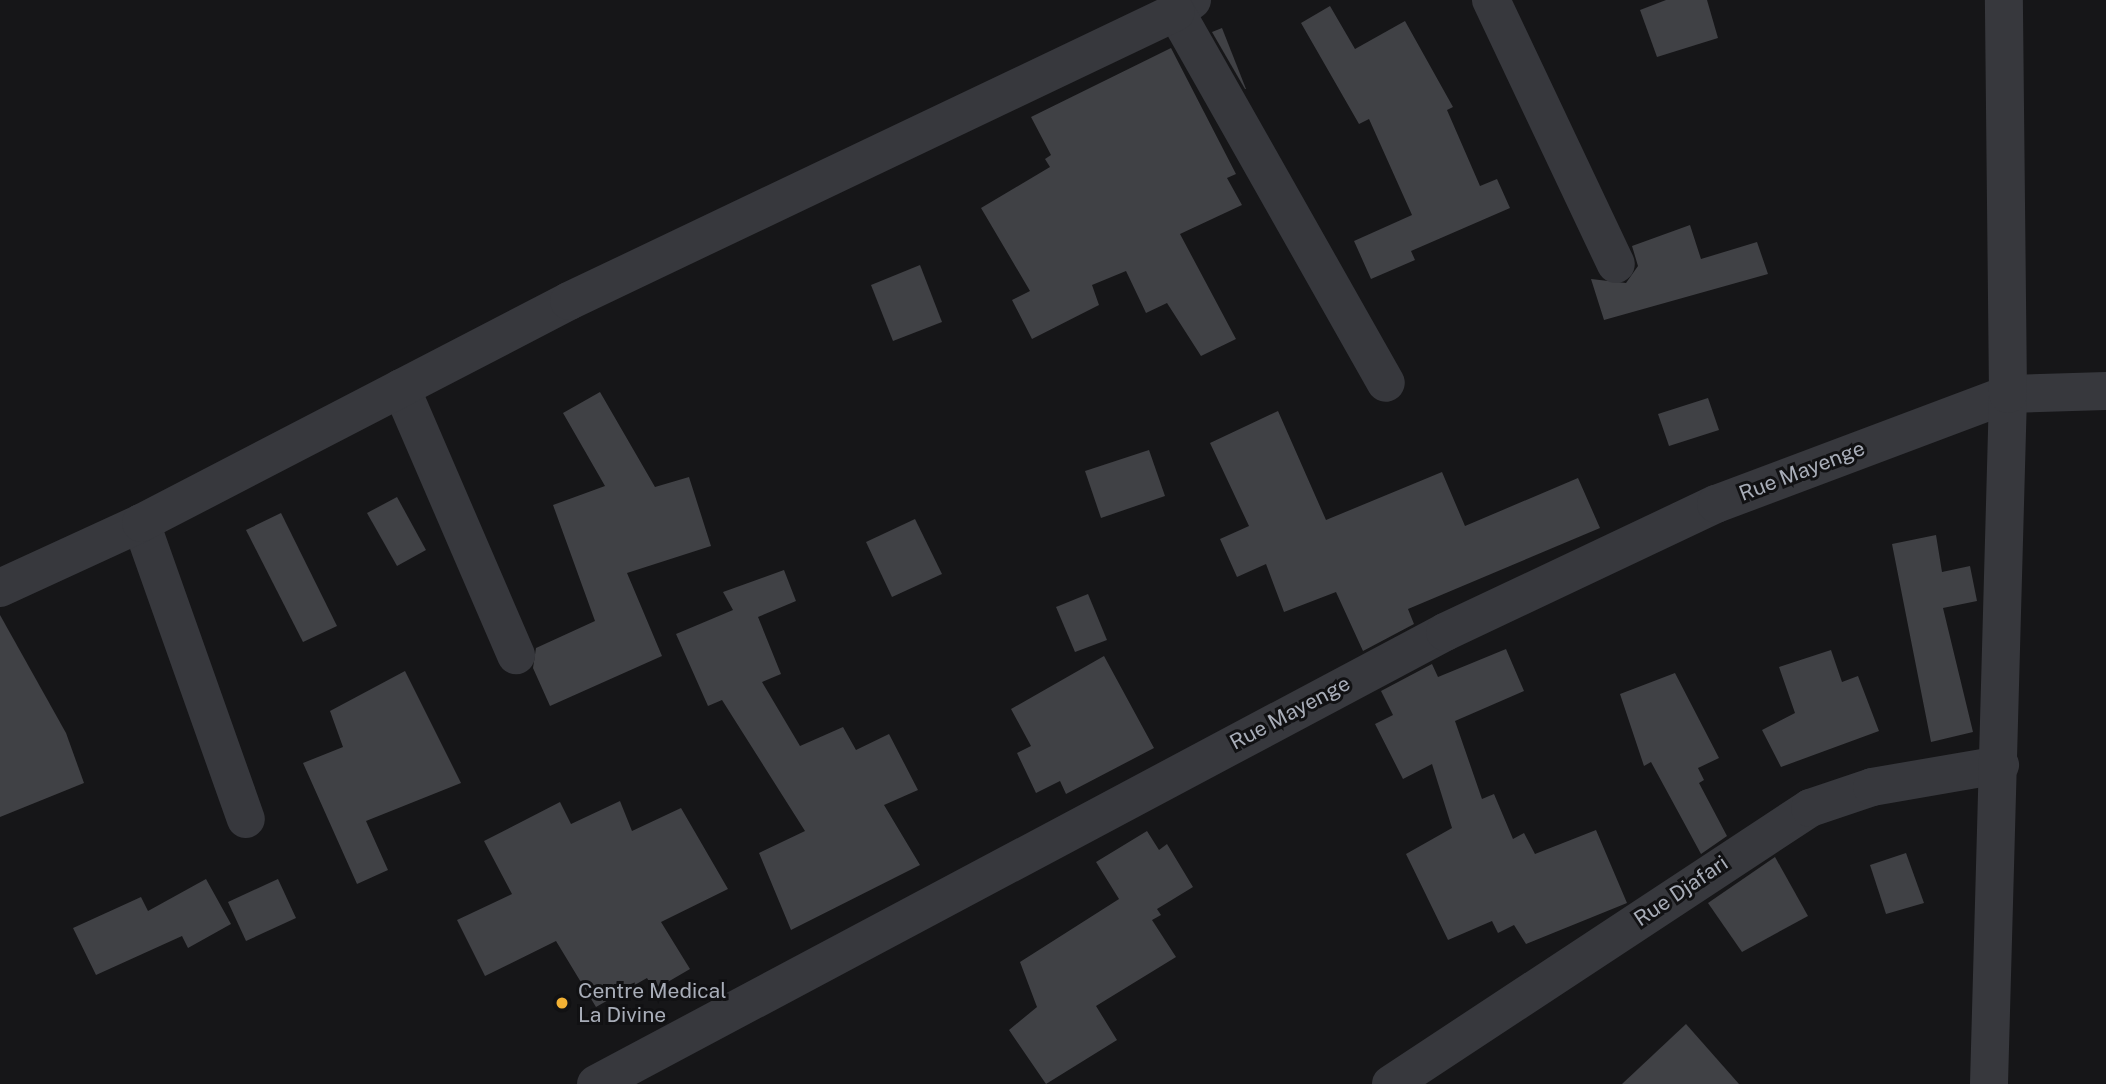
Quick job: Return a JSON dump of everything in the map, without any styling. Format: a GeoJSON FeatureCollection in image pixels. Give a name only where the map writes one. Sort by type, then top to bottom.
{"type":"FeatureCollection","features":[{"type":"Feature","properties":{"kind":"street"},"geometry":{"type":"LineString","coordinates":[[1491,0],[1616,264]]}},
{"type":"Feature","properties":{"kind":"street"},"geometry":{"type":"LineString","coordinates":[[1989,1084],[2000,765],[2008,394],[2004,0]]}},
{"type":"Feature","properties":{"kind":"street"},"geometry":{"type":"LineString","coordinates":[[0,588],[141,523],[401,388],[1184,6],[1386,383]]}},
{"type":"Feature","properties":{"kind":"street"},"geometry":{"type":"LineString","coordinates":[[401,388],[516,655]]}},
{"type":"Feature","properties":{"kind":"street","name":"Rue Mayenge"},"geometry":{"type":"LineString","coordinates":[[598,1083],[1445,632],[1716,504],[2008,394],[2106,391]]}},
{"type":"Feature","properties":{"kind":"street"},"geometry":{"type":"LineString","coordinates":[[141,523],[246,819]]}},
{"type":"Feature","properties":{"kind":"street","name":"Rue Djafari"},"geometry":{"type":"LineString","coordinates":[[1391,1084],[1810,808],[1872,787],[2000,765]]}},
{"type":"Feature","properties":{"kind":"building"},"geometry":{"type":"Polygon","coordinates":[[[1666,0],[1707,0],[1718,38],[1657,57],[1640,10],[1666,0]]]}},
{"type":"Feature","properties":{"kind":"building"},"geometry":{"type":"Polygon","coordinates":[[[1330,6],[1355,49],[1405,21],[1453,107],[1447,110],[1480,186],[1497,179],[1510,208],[1411,251],[1415,260],[1371,279],[1354,241],[1412,215],[1369,119],[1359,124],[1301,23],[1330,6]]]}},
{"type":"Feature","properties":{"kind":"building"},"geometry":{"type":"Polygon","coordinates":[[[1222,28],[1246,89],[1212,32],[1222,28]]]}},
{"type":"Feature","properties":{"kind":"building"},"geometry":{"type":"Polygon","coordinates":[[[1171,48],[1236,174],[1227,178],[1242,205],[1180,234],[1236,339],[1201,356],[1167,303],[1146,313],[1126,271],[1092,285],[1099,305],[1032,339],[1012,300],[1030,291],[981,208],[1050,167],[1045,159],[1051,155],[1031,117],[1171,48]]]}},
{"type":"Feature","properties":{"kind":"building"},"geometry":{"type":"Polygon","coordinates":[[[1690,225],[1701,259],[1757,242],[1768,274],[1604,320],[1591,279],[1626,283],[1638,266],[1632,246],[1690,225]]]}},
{"type":"Feature","properties":{"kind":"building"},"geometry":{"type":"Polygon","coordinates":[[[920,265],[942,322],[893,341],[871,285],[920,265]]]}},
{"type":"Feature","properties":{"kind":"building"},"geometry":{"type":"Polygon","coordinates":[[[600,392],[655,487],[689,477],[711,546],[627,573],[662,656],[550,706],[533,668],[536,648],[595,621],[553,505],[605,486],[563,413],[600,392]]]}},
{"type":"Feature","properties":{"kind":"building"},"geometry":{"type":"Polygon","coordinates":[[[1708,398],[1719,430],[1669,446],[1658,414],[1708,398]]]}},
{"type":"Feature","properties":{"kind":"building"},"geometry":{"type":"Polygon","coordinates":[[[1278,411],[1326,520],[1442,472],[1465,526],[1578,478],[1600,528],[1408,609],[1414,624],[1363,651],[1336,592],[1284,612],[1266,564],[1237,577],[1220,539],[1249,526],[1210,443],[1278,411]]]}},
{"type":"Feature","properties":{"kind":"building"},"geometry":{"type":"Polygon","coordinates":[[[1149,450],[1165,496],[1101,518],[1085,471],[1149,450]]]}},
{"type":"Feature","properties":{"kind":"building"},"geometry":{"type":"Polygon","coordinates":[[[397,497],[426,550],[397,566],[367,513],[397,497]]]}},
{"type":"Feature","properties":{"kind":"building"},"geometry":{"type":"Polygon","coordinates":[[[281,513],[337,626],[303,642],[246,530],[281,513]]]}},
{"type":"Feature","properties":{"kind":"building"},"geometry":{"type":"Polygon","coordinates":[[[915,519],[942,574],[892,597],[866,542],[915,519]]]}},
{"type":"Feature","properties":{"kind":"building"},"geometry":{"type":"Polygon","coordinates":[[[1936,535],[1942,572],[1970,566],[1977,601],[1943,608],[1973,732],[1931,742],[1892,544],[1936,535]]]}},
{"type":"Feature","properties":{"kind":"building"},"geometry":{"type":"Polygon","coordinates":[[[784,570],[796,601],[758,617],[781,674],[762,682],[800,746],[843,727],[856,750],[889,734],[918,790],[884,805],[920,865],[791,930],[759,853],[805,831],[722,700],[708,706],[676,634],[733,610],[723,592],[784,570]]]}},
{"type":"Feature","properties":{"kind":"building"},"geometry":{"type":"Polygon","coordinates":[[[1088,594],[1107,640],[1075,652],[1056,607],[1088,594]]]}},
{"type":"Feature","properties":{"kind":"building"},"geometry":{"type":"Polygon","coordinates":[[[0,615],[66,733],[84,783],[0,817],[0,615]]]}},
{"type":"Feature","properties":{"kind":"building"},"geometry":{"type":"Polygon","coordinates":[[[1506,649],[1524,691],[1455,721],[1482,799],[1494,794],[1513,839],[1524,833],[1535,854],[1596,830],[1627,903],[1526,944],[1514,925],[1498,933],[1492,921],[1448,940],[1406,854],[1452,828],[1432,764],[1403,779],[1375,724],[1393,715],[1381,691],[1432,664],[1438,677],[1506,649]]]}},
{"type":"Feature","properties":{"kind":"building"},"geometry":{"type":"Polygon","coordinates":[[[1831,650],[1842,682],[1858,676],[1879,731],[1781,767],[1762,730],[1795,713],[1779,667],[1831,650]]]}},
{"type":"Feature","properties":{"kind":"building"},"geometry":{"type":"Polygon","coordinates":[[[1104,656],[1154,748],[1066,794],[1060,781],[1036,793],[1017,753],[1031,746],[1011,709],[1104,656]]]}},
{"type":"Feature","properties":{"kind":"building"},"geometry":{"type":"Polygon","coordinates":[[[405,671],[461,783],[366,821],[388,870],[357,884],[303,763],[343,747],[330,711],[405,671]]]}},
{"type":"Feature","properties":{"kind":"building"},"geometry":{"type":"Polygon","coordinates":[[[1675,673],[1719,758],[1698,768],[1704,780],[1699,783],[1727,836],[1701,854],[1651,762],[1644,766],[1620,694],[1675,673]]]}},
{"type":"Feature","properties":{"kind":"building"},"geometry":{"type":"Polygon","coordinates":[[[620,801],[632,831],[681,808],[728,889],[661,922],[690,969],[654,990],[647,978],[596,1007],[556,941],[485,976],[457,920],[512,894],[484,841],[560,802],[571,824],[620,801]]]}},
{"type":"Feature","properties":{"kind":"building"},"geometry":{"type":"Polygon","coordinates":[[[1147,831],[1159,850],[1167,844],[1193,887],[1157,909],[1161,915],[1152,920],[1176,957],[1096,1006],[1117,1040],[1046,1084],[1009,1030],[1037,1007],[1020,962],[1119,899],[1096,862],[1147,831]]]}},
{"type":"Feature","properties":{"kind":"building"},"geometry":{"type":"Polygon","coordinates":[[[1906,853],[1924,903],[1886,914],[1870,865],[1906,853]]]}},
{"type":"Feature","properties":{"kind":"building"},"geometry":{"type":"Polygon","coordinates":[[[1775,857],[1808,916],[1742,952],[1708,903],[1775,857]]]}},
{"type":"Feature","properties":{"kind":"building"},"geometry":{"type":"Polygon","coordinates":[[[206,879],[231,924],[188,948],[182,936],[96,975],[73,928],[141,897],[148,911],[206,879]]]}},
{"type":"Feature","properties":{"kind":"building"},"geometry":{"type":"Polygon","coordinates":[[[278,879],[296,918],[246,941],[228,902],[278,879]]]}},
{"type":"Feature","properties":{"kind":"building"},"geometry":{"type":"Polygon","coordinates":[[[1686,1024],[1739,1084],[1622,1084],[1686,1024]]]}},
{"type":"Feature","properties":{"kind":"place","name":"Centre Medical La Divine"},"geometry":{"type":"Point","coordinates":[562,1003]}}]}
